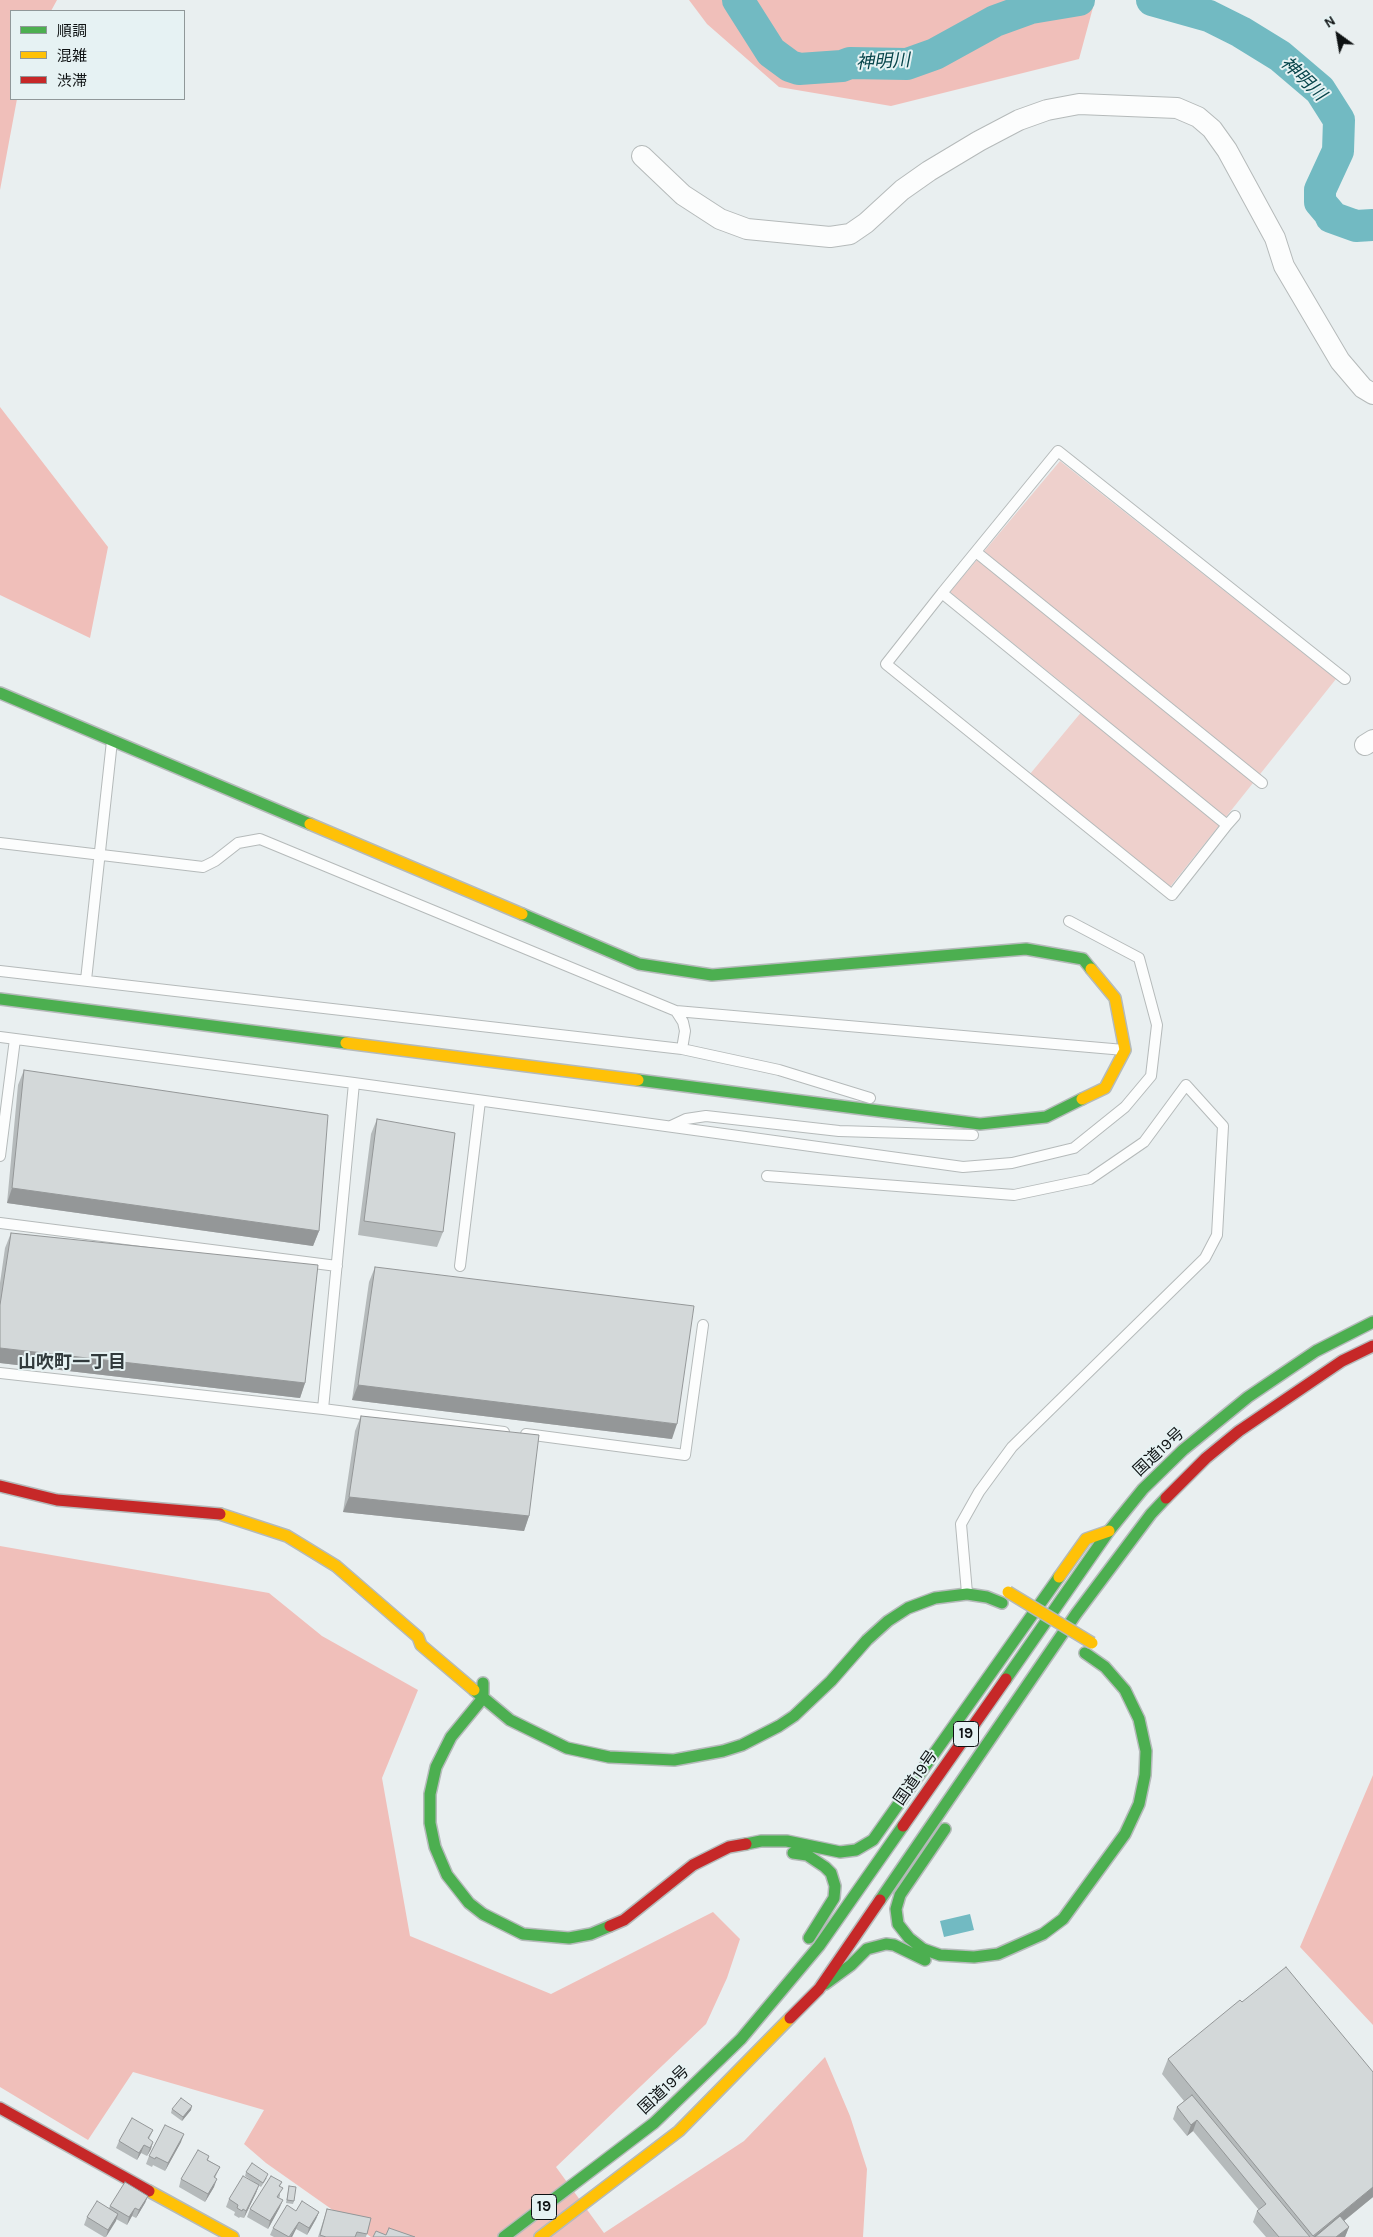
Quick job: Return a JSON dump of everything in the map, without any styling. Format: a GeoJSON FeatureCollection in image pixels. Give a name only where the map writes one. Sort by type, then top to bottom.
{"type":"FeatureCollection","features":[{"type":"Feature","properties":{"kind":"main road"},"geometry":{"type":"LineString","coordinates":[[0,693],[639,964],[712,975],[1026,949],[1083,959],[1115,998],[1125,1050],[1105,1088],[1046,1117],[980,1124],[0,999]]}},
{"type":"Feature","properties":{"kind":"main road","name":"国道19号"},"geometry":{"type":"LineString","coordinates":[[504,2237],[654,2123],[741,2039],[819,1946],[1108,1531],[1143,1490],[1183,1450],[1248,1397],[1316,1351],[1373,1322]]}},
{"type":"Feature","properties":{"kind":"main road","name":"19"},"geometry":{"type":"LineString","coordinates":[[540,2237],[678,2131],[819,1989],[1006,1716],[1125,1547],[1151,1514],[1178,1485],[1239,1431],[1342,1361],[1373,1346]]}},
{"type":"Feature","properties":{"kind":"main road"},"geometry":{"type":"LineString","coordinates":[[0,1486],[57,1500],[223,1514],[287,1536],[336,1566],[418,1636],[421,1645],[510,1720],[566,1748],[609,1757],[674,1760],[723,1751],[763,1735],[794,1716],[830,1681],[867,1640],[888,1621],[908,1608],[935,1598],[967,1590]]}},
{"type":"Feature","properties":{"kind":"main road"},"geometry":{"type":"LineString","coordinates":[[483,1684],[483,1698],[451,1737],[436,1768],[430,1794],[430,1823],[435,1847],[441,1862],[447,1875],[469,1902],[483,1914],[502,1925],[523,1934],[545,1937],[569,1938],[591,1934],[624,1920],[693,1865],[729,1847],[761,1841],[787,1841],[840,1852],[856,1850],[873,1840],[1086,1539],[1108,1531]]}},
{"type":"Feature","properties":{"kind":"main road"},"geometry":{"type":"LineString","coordinates":[[841,1652],[872,1619],[903,1599],[944,1587],[967,1590],[987,1597],[1005,1597],[1089,1648],[1119,1667],[1141,1699],[1154,1734],[1156,1755],[1151,1798],[1132,1841],[1075,1921],[1043,1947]]}},
{"type":"Feature","properties":{"kind":"main road"},"geometry":{"type":"LineString","coordinates":[[418,1636],[427,1637],[515,1710],[538,1724],[563,1735],[590,1743],[626,1748],[667,1750],[717,1742],[745,1732],[786,1707],[815,1680]]}},
{"type":"Feature","properties":{"kind":"main road"},"geometry":{"type":"LineString","coordinates":[[953,1816],[900,1895],[896,1909],[898,1924],[909,1938],[923,1948],[940,1955],[974,1958],[998,1954],[1020,1946],[1043,1934],[1063,1919],[1124,1834],[1139,1804],[1145,1775],[1146,1751],[1139,1719],[1125,1690],[1089,1648]]}},
{"type":"Feature","properties":{"kind":"main road"},"geometry":{"type":"LineString","coordinates":[[460,1698],[469,1687],[483,1684]]}},
{"type":"Feature","properties":{"kind":"main road"},"geometry":{"type":"LineString","coordinates":[[962,1801],[1003,1730],[1006,1716]]}},
{"type":"Feature","properties":{"kind":"main road"},"geometry":{"type":"LineString","coordinates":[[443,1729],[425,1763],[420,1793],[419,1823],[424,1849],[431,1867],[449,1896],[466,1914],[489,1930]]}},
{"type":"Feature","properties":{"kind":"main road"},"geometry":{"type":"LineString","coordinates":[[503,1937],[543,1948],[569,1948],[593,1943],[629,1928],[700,1874],[715,1866],[747,1853],[785,1852],[807,1855],[830,1873],[835,1886],[834,1898],[827,1912],[804,1944]]}},
{"type":"Feature","properties":{"kind":"main road"},"geometry":{"type":"LineString","coordinates":[[819,1989],[851,1965],[866,1949],[886,1944],[894,1945],[926,1961],[950,1967]]}},
{"type":"Feature","properties":{"kind":"main road"},"geometry":{"type":"LineString","coordinates":[[973,1969],[991,1967],[1011,1961]]}},
{"type":"Feature","properties":{"kind":"main road"},"geometry":{"type":"LineString","coordinates":[[741,2039],[738,2024],[744,2017]]}},
{"type":"Feature","properties":{"kind":"main road"},"geometry":{"type":"LineString","coordinates":[[0,2108],[233,2237]]}},
{"type":"Feature","properties":{"kind":"street"},"geometry":{"type":"LineString","coordinates":[[642,156],[683,195],[720,219],[747,229],[830,237],[850,234],[866,223],[902,190],[929,171],[1019,120],[1047,110],[1079,104],[1178,108],[1198,117],[1212,129],[1227,150],[1275,238],[1284,266],[1340,361],[1363,388],[1373,394]]}},
{"type":"Feature","properties":{"kind":"lane"},"geometry":{"type":"LineString","coordinates":[[1235,816],[1172,895],[886,664],[1058,451],[1345,679]]}},
{"type":"Feature","properties":{"kind":"lane"},"geometry":{"type":"LineString","coordinates":[[976,552],[1262,783]]}},
{"type":"Feature","properties":{"kind":"lane"},"geometry":{"type":"LineString","coordinates":[[942,593],[1227,825]]}},
{"type":"Feature","properties":{"kind":"lane"},"geometry":{"type":"LineString","coordinates":[[86,980],[112,740]]}},
{"type":"Feature","properties":{"kind":"lane"},"geometry":{"type":"LineString","coordinates":[[0,842],[203,867],[215,861],[238,843],[260,839],[676,1011],[1125,1050]]}},
{"type":"Feature","properties":{"kind":"lane"},"geometry":{"type":"LineString","coordinates":[[0,1037],[354,1083],[963,1167],[1012,1163],[1074,1148],[1125,1107],[1151,1076],[1157,1025],[1139,958],[1069,921]]}},
{"type":"Feature","properties":{"kind":"lane"},"geometry":{"type":"LineString","coordinates":[[0,971],[682,1049],[779,1070],[935,1118]]}},
{"type":"Feature","properties":{"kind":"lane"},"geometry":{"type":"LineString","coordinates":[[676,1011],[683,1022],[682,1049]]}},
{"type":"Feature","properties":{"kind":"lane"},"geometry":{"type":"LineString","coordinates":[[0,1156],[15,1039]]}},
{"type":"Feature","properties":{"kind":"lane"},"geometry":{"type":"LineString","coordinates":[[323,1409],[354,1083]]}},
{"type":"Feature","properties":{"kind":"lane"},"geometry":{"type":"LineString","coordinates":[[767,1176],[1014,1195],[1090,1179],[1144,1142],[1186,1085],[1223,1126],[1217,1235],[1205,1258],[1012,1447],[979,1492],[962,1524],[967,1590]]}},
{"type":"Feature","properties":{"kind":"lane"},"geometry":{"type":"LineString","coordinates":[[460,1266],[480,1101]]}},
{"type":"Feature","properties":{"kind":"lane"},"geometry":{"type":"LineString","coordinates":[[670,1127],[686,1119],[706,1116],[839,1131],[967,1136],[1006,1131],[1046,1117]]}},
{"type":"Feature","properties":{"kind":"lane"},"geometry":{"type":"LineString","coordinates":[[0,1223],[337,1266]]}},
{"type":"Feature","properties":{"kind":"lane"},"geometry":{"type":"LineString","coordinates":[[0,1374],[323,1409],[685,1455],[703,1325]]}},
{"type":"Feature","properties":{"kind":"shaded area"},"geometry":{"type":"Polygon","coordinates":[[[0,0],[57,0],[52,10],[10,10],[10,100],[17,100],[0,190],[0,0]]]}},
{"type":"Feature","properties":{"kind":"shaded area"},"geometry":{"type":"Polygon","coordinates":[[[689,0],[1095,0],[1079,59],[891,106],[779,87],[707,24],[689,0]]]}},
{"type":"Feature","properties":{"kind":"shaded area"},"geometry":{"type":"Polygon","coordinates":[[[0,407],[108,547],[90,638],[0,595],[0,407]]]}},
{"type":"Feature","properties":{"kind":"shaded area"},"geometry":{"type":"Polygon","coordinates":[[[1060,461],[1336,679],[1170,887],[1030,774],[1088,704],[950,592],[1060,461]]]}},
{"type":"Feature","properties":{"kind":"shaded area"},"geometry":{"type":"Polygon","coordinates":[[[0,1546],[269,1593],[322,1636],[418,1690],[382,1778],[410,1936],[551,1994],[713,1912],[740,1939],[727,1978],[706,2024],[556,2167],[604,2233],[744,2141],[825,2057],[850,2116],[867,2169],[863,2237],[371,2237],[266,2163],[244,2144],[264,2110],[133,2072],[88,2140],[0,2087],[0,1546]]]}},
{"type":"Feature","properties":{"kind":"shaded area"},"geometry":{"type":"Polygon","coordinates":[[[1373,1775],[1373,2025],[1300,1947],[1373,1775]]]}},
{"type":"Feature","properties":{"kind":"water"},"geometry":{"type":"Polygon","coordinates":[[[970,1914],[974,1930],[944,1937],[940,1921],[970,1914]]]}},
{"type":"Feature","properties":{"kind":"building"},"geometry":{"type":"Polygon","coordinates":[[[24,1070],[328,1115],[319,1231],[12,1188],[24,1070]]]}},
{"type":"Feature","properties":{"kind":"building"},"geometry":{"type":"Polygon","coordinates":[[[377,1119],[455,1133],[443,1232],[364,1221],[377,1119]]]}},
{"type":"Feature","properties":{"kind":"building"},"geometry":{"type":"Polygon","coordinates":[[[11,1233],[318,1265],[305,1383],[0,1348],[0,1305],[11,1233]]]}},
{"type":"Feature","properties":{"kind":"building"},"geometry":{"type":"Polygon","coordinates":[[[375,1267],[694,1306],[677,1424],[358,1385],[375,1267]]]}},
{"type":"Feature","properties":{"kind":"building"},"geometry":{"type":"Polygon","coordinates":[[[361,1416],[539,1435],[529,1516],[349,1497],[361,1416]]]}},
{"type":"Feature","properties":{"kind":"building"},"geometry":{"type":"Polygon","coordinates":[[[1286,1967],[1373,2072],[1373,2187],[1313,2236],[1168,2059],[1240,2000],[1242,2002],[1286,1967]]]}},
{"type":"Feature","properties":{"kind":"building"},"geometry":{"type":"Polygon","coordinates":[[[1192,2095],[1310,2237],[1279,2237],[1257,2211],[1266,2204],[1197,2120],[1191,2125],[1177,2107],[1192,2095]]]}},
{"type":"Feature","properties":{"kind":"building"},"geometry":{"type":"Polygon","coordinates":[[[181,2098],[192,2106],[183,2117],[172,2109],[181,2098]]]}},
{"type":"Feature","properties":{"kind":"building"},"geometry":{"type":"Polygon","coordinates":[[[132,2118],[153,2130],[148,2138],[153,2142],[150,2148],[144,2145],[139,2153],[119,2141],[132,2118]]]}},
{"type":"Feature","properties":{"kind":"building"},"geometry":{"type":"Polygon","coordinates":[[[165,2125],[184,2134],[168,2163],[149,2156],[165,2125]]]}},
{"type":"Feature","properties":{"kind":"building"},"geometry":{"type":"Polygon","coordinates":[[[198,2150],[209,2156],[207,2160],[220,2167],[214,2177],[217,2179],[208,2194],[181,2179],[198,2150]]]}},
{"type":"Feature","properties":{"kind":"building"},"geometry":{"type":"Polygon","coordinates":[[[252,2163],[268,2174],[263,2183],[246,2172],[252,2163]]]}},
{"type":"Feature","properties":{"kind":"building"},"geometry":{"type":"Polygon","coordinates":[[[243,2176],[259,2185],[246,2211],[237,2208],[238,2205],[229,2199],[243,2176]]]}},
{"type":"Feature","properties":{"kind":"building"},"geometry":{"type":"Polygon","coordinates":[[[271,2176],[282,2182],[279,2186],[283,2188],[277,2197],[283,2200],[270,2221],[250,2209],[271,2176]]]}},
{"type":"Feature","properties":{"kind":"building"},"geometry":{"type":"Polygon","coordinates":[[[125,2182],[148,2196],[139,2210],[135,2208],[129,2217],[110,2206],[125,2182]]]}},
{"type":"Feature","properties":{"kind":"building"},"geometry":{"type":"Polygon","coordinates":[[[289,2186],[296,2187],[294,2201],[287,2200],[289,2186]]]}},
{"type":"Feature","properties":{"kind":"building"},"geometry":{"type":"Polygon","coordinates":[[[97,2201],[118,2214],[108,2230],[87,2217],[97,2201]]]}},
{"type":"Feature","properties":{"kind":"building"},"geometry":{"type":"Polygon","coordinates":[[[302,2201],[319,2212],[309,2228],[299,2222],[289,2237],[273,2228],[287,2205],[296,2211],[302,2201]]]}},
{"type":"Feature","properties":{"kind":"building"},"geometry":{"type":"Polygon","coordinates":[[[327,2209],[371,2218],[367,2234],[357,2232],[355,2237],[326,2237],[320,2235],[327,2209]]]}},
{"type":"Feature","properties":{"kind":"building"},"geometry":{"type":"Polygon","coordinates":[[[1340,2216],[1349,2227],[1336,2237],[1315,2237],[1340,2216]]]}},
{"type":"Feature","properties":{"kind":"building"},"geometry":{"type":"Polygon","coordinates":[[[389,2228],[415,2237],[373,2237],[376,2231],[386,2235],[389,2228]]]}},
{"type":"Feature","properties":{"kind":"waterway","name":"神明川"},"geometry":{"type":"LineString","coordinates":[[738,0],[771,52],[790,66],[799,69],[842,66],[850,63],[907,64],[935,54],[995,21],[1031,8],[1079,0]]}},
{"type":"Feature","properties":{"kind":"waterway","name":"神明川"},"geometry":{"type":"LineString","coordinates":[[1152,0],[1209,16],[1241,32],[1280,56],[1320,90],[1339,120],[1338,151],[1320,190],[1320,202],[1331,217],[1356,226],[1373,225]]}},
{"type":"Feature","properties":{"kind":"traffic: fast"},"geometry":{"type":"LineString","coordinates":[[0,693],[310,824]]}},
{"type":"Feature","properties":{"kind":"traffic: fast"},"geometry":{"type":"LineString","coordinates":[[522,914],[639,964],[712,975],[1026,949],[1083,959],[1091,969]]}},
{"type":"Feature","properties":{"kind":"traffic: fast"},"geometry":{"type":"LineString","coordinates":[[0,999],[346,1043]]}},
{"type":"Feature","properties":{"kind":"traffic: fast"},"geometry":{"type":"LineString","coordinates":[[638,1080],[980,1124],[1046,1117],[1082,1099]]}},
{"type":"Feature","properties":{"kind":"traffic: fast"},"geometry":{"type":"LineString","coordinates":[[1006,1679],[1109,1531],[1143,1489],[1183,1450],[1248,1397],[1316,1351],[1373,1322]]}},
{"type":"Feature","properties":{"kind":"traffic: fast"},"geometry":{"type":"LineString","coordinates":[[880,1900],[1076,1614],[1151,1514],[1166,1498]]}},
{"type":"Feature","properties":{"kind":"traffic: fast"},"geometry":{"type":"LineString","coordinates":[[746,1844],[761,1841],[787,1841],[840,1852],[856,1850],[873,1840],[1059,1577]]}},
{"type":"Feature","properties":{"kind":"traffic: fast"},"geometry":{"type":"LineString","coordinates":[[474,1690],[510,1720],[567,1748],[609,1757],[674,1760],[723,1751],[742,1745],[779,1726],[794,1716],[831,1681],[867,1640],[888,1621],[908,1608],[935,1598],[967,1594],[987,1597],[1002,1603]]}},
{"type":"Feature","properties":{"kind":"traffic: fast"},"geometry":{"type":"LineString","coordinates":[[945,1829],[900,1895],[896,1909],[898,1924],[909,1938],[923,1949],[940,1955],[974,1957],[998,1954],[1043,1934],[1063,1919],[1125,1834],[1139,1804],[1145,1775],[1146,1751],[1139,1719],[1125,1690],[1105,1667],[1085,1653]]}},
{"type":"Feature","properties":{"kind":"traffic: fast"},"geometry":{"type":"LineString","coordinates":[[483,1683],[483,1698],[451,1737],[436,1767],[430,1794],[430,1823],[435,1847],[447,1875],[469,1903],[483,1914],[523,1934],[569,1938],[591,1934],[610,1926]]}},
{"type":"Feature","properties":{"kind":"traffic: fast"},"geometry":{"type":"LineString","coordinates":[[504,2237],[654,2123],[741,2039],[819,1946],[903,1826]]}},
{"type":"Feature","properties":{"kind":"traffic: fast"},"geometry":{"type":"LineString","coordinates":[[793,1853],[807,1855],[825,1867],[831,1873],[835,1886],[834,1898],[809,1938]]}},
{"type":"Feature","properties":{"kind":"traffic: fast"},"geometry":{"type":"LineString","coordinates":[[825,1984],[851,1965],[867,1949],[886,1944],[894,1945],[925,1960]]}},
{"type":"Feature","properties":{"kind":"traffic: slow"},"geometry":{"type":"LineString","coordinates":[[310,824],[522,914]]}},
{"type":"Feature","properties":{"kind":"traffic: slow"},"geometry":{"type":"LineString","coordinates":[[1082,1099],[1105,1088],[1125,1050],[1115,998],[1091,969]]}},
{"type":"Feature","properties":{"kind":"traffic: slow"},"geometry":{"type":"LineString","coordinates":[[346,1043],[638,1080]]}},
{"type":"Feature","properties":{"kind":"traffic: slow"},"geometry":{"type":"LineString","coordinates":[[220,1514],[287,1536],[336,1566],[418,1637],[421,1645],[474,1690]]}},
{"type":"Feature","properties":{"kind":"traffic: slow"},"geometry":{"type":"LineString","coordinates":[[1059,1577],[1086,1539],[1109,1531]]}},
{"type":"Feature","properties":{"kind":"traffic: slow"},"geometry":{"type":"LineString","coordinates":[[1008,1592],[1092,1643]]}},
{"type":"Feature","properties":{"kind":"traffic: slow"},"geometry":{"type":"LineString","coordinates":[[540,2237],[679,2131],[790,2018]]}},
{"type":"Feature","properties":{"kind":"traffic: slow"},"geometry":{"type":"LineString","coordinates":[[149,2191],[233,2237]]}},
{"type":"Feature","properties":{"kind":"traffic: jam"},"geometry":{"type":"LineString","coordinates":[[1166,1498],[1206,1458],[1239,1431],[1342,1361],[1373,1346]]}},
{"type":"Feature","properties":{"kind":"traffic: jam"},"geometry":{"type":"LineString","coordinates":[[0,1486],[57,1500],[220,1514]]}},
{"type":"Feature","properties":{"kind":"traffic: jam"},"geometry":{"type":"LineString","coordinates":[[903,1826],[1006,1679]]}},
{"type":"Feature","properties":{"kind":"traffic: jam"},"geometry":{"type":"LineString","coordinates":[[610,1926],[624,1920],[693,1865],[729,1847],[746,1844]]}},
{"type":"Feature","properties":{"kind":"traffic: jam"},"geometry":{"type":"LineString","coordinates":[[790,2018],[819,1989],[880,1900]]}},
{"type":"Feature","properties":{"kind":"traffic: jam"},"geometry":{"type":"LineString","coordinates":[[0,2108],[149,2191]]}},
{"type":"Feature","properties":{"kind":"district","name":"山吹町一丁目"},"geometry":{"type":"Point","coordinates":[72,1363]}}]}
